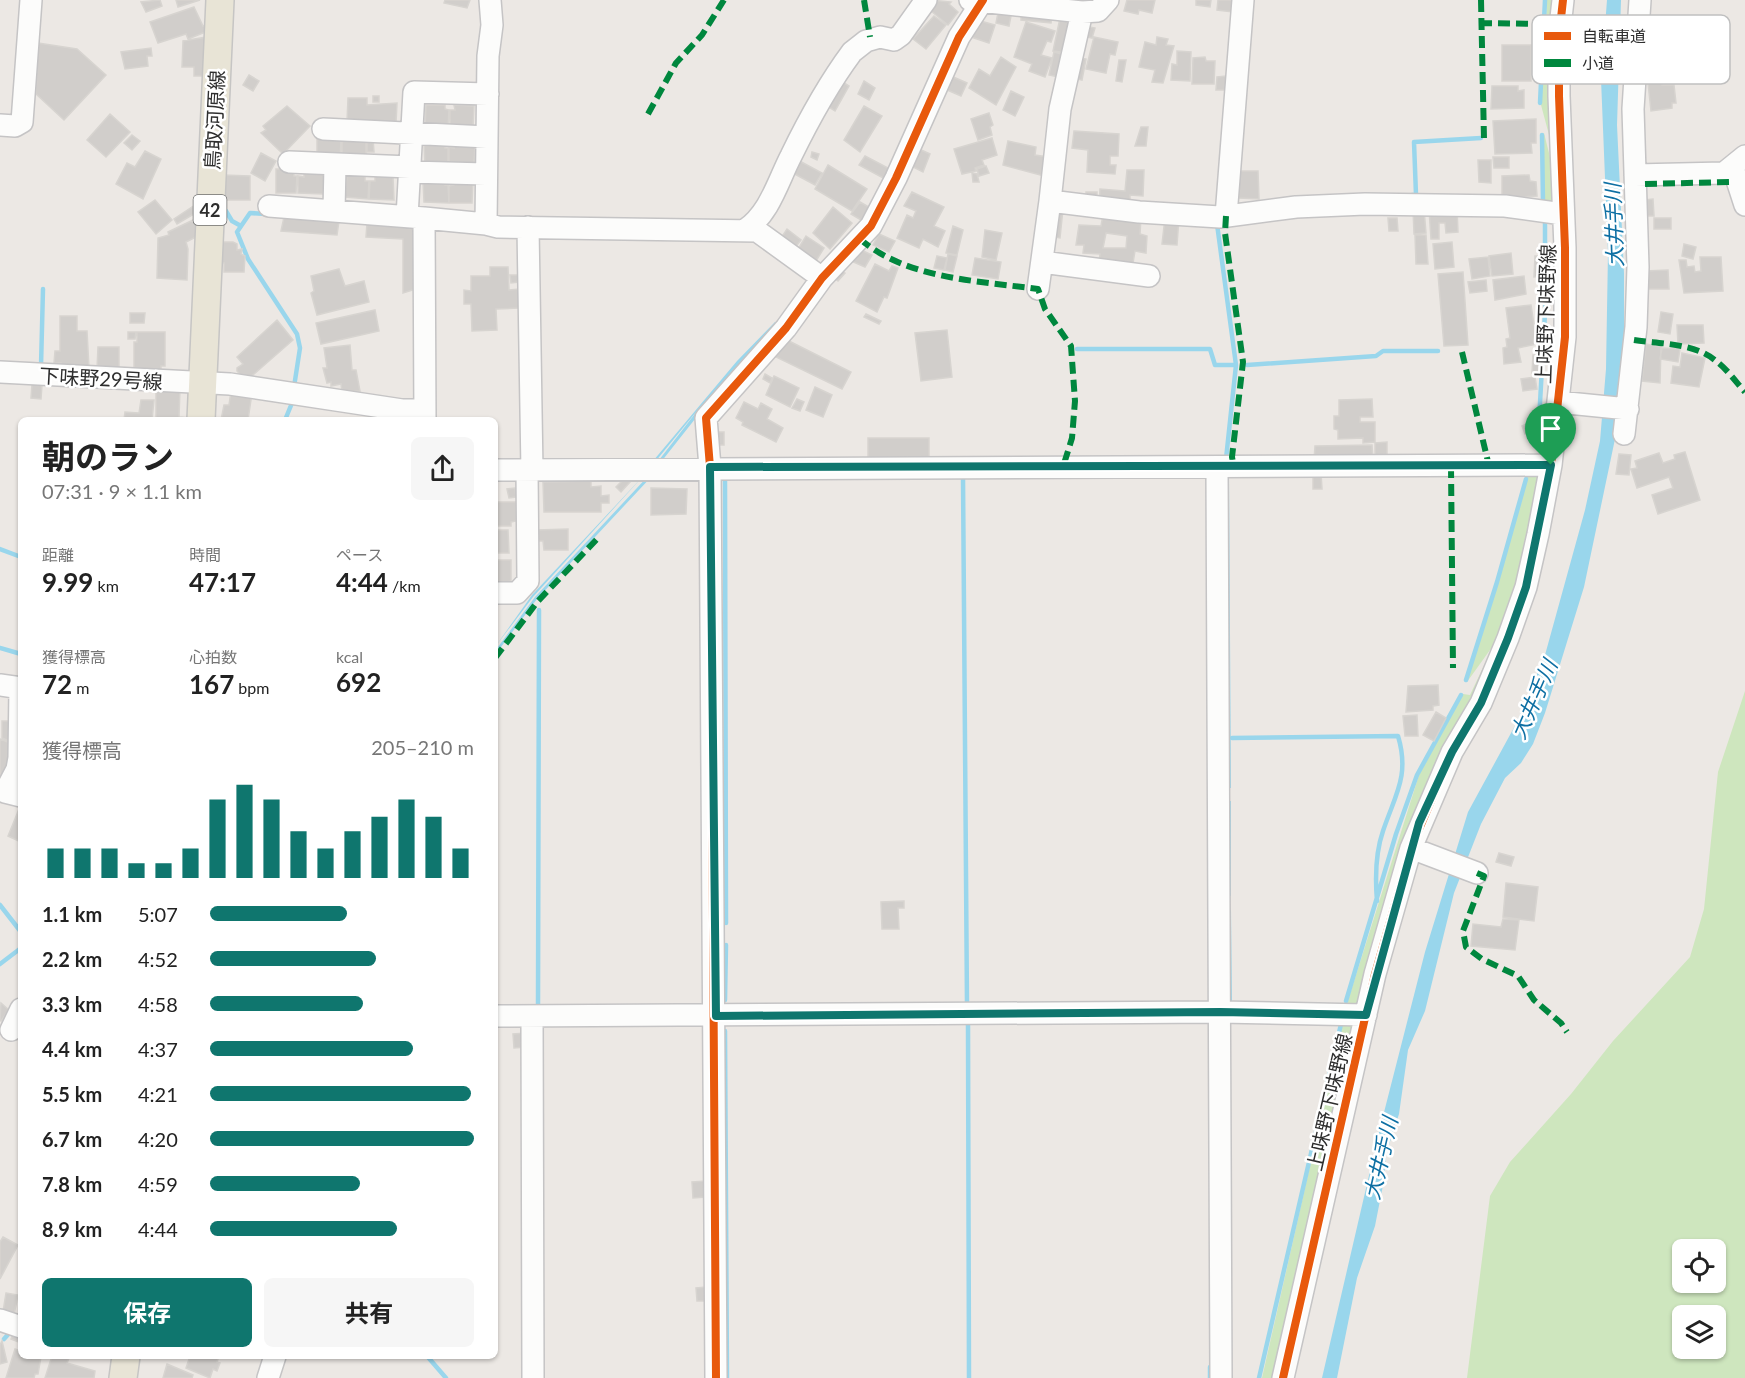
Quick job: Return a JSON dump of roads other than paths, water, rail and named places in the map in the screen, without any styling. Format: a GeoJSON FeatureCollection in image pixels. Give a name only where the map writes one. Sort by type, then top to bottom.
{"type":"FeatureCollection","features":[{"type":"Feature","properties":{"kind":"main road","name":"鳥取河原線"},"geometry":{"type":"LineString","coordinates":[[201,417],[220,0]]}},
{"type":"Feature","properties":{"kind":"street"},"geometry":{"type":"LineString","coordinates":[[0,125],[15,126],[22,122],[31,0]]}},
{"type":"Feature","properties":{"kind":"street"},"geometry":{"type":"LineString","coordinates":[[486,224],[488,56],[492,25],[490,0]]}},
{"type":"Feature","properties":{"kind":"street"},"geometry":{"type":"LineString","coordinates":[[746,230],[759,218],[780,182],[789,158],[852,52],[866,41],[880,37],[894,40],[901,35],[926,0]]}},
{"type":"Feature","properties":{"kind":"street"},"geometry":{"type":"LineString","coordinates":[[716,1378],[716,1016],[710,467],[706,418],[786,328],[822,278],[857,243],[880,210],[959,37],[978,1],[1082,12],[1098,11],[1108,0]]}},
{"type":"Feature","properties":{"kind":"street"},"geometry":{"type":"LineString","coordinates":[[1226,216],[1244,0]]}},
{"type":"Feature","properties":{"kind":"street","name":"上味野下味野線"},"geometry":{"type":"LineString","coordinates":[[1563,0],[1563,15]]}},
{"type":"Feature","properties":{"kind":"street"},"geometry":{"type":"LineString","coordinates":[[1638,15],[1640,0]]}},
{"type":"Feature","properties":{"kind":"street"},"geometry":{"type":"LineString","coordinates":[[1038,289],[1060,109],[1082,12]]}},
{"type":"Feature","properties":{"kind":"street","name":"上味野下味野線"},"geometry":{"type":"LineString","coordinates":[[1283,1378],[1366,1015],[1442,772],[1481,703],[1526,587],[1564,403],[1562,84]]}},
{"type":"Feature","properties":{"kind":"street"},"geometry":{"type":"LineString","coordinates":[[1624,434],[1638,267],[1633,84]]}},
{"type":"Feature","properties":{"kind":"street"},"geometry":{"type":"LineString","coordinates":[[425,415],[415,218],[409,170],[414,92],[488,94]]}},
{"type":"Feature","properties":{"kind":"street"},"geometry":{"type":"LineString","coordinates":[[323,129],[487,137]]}},
{"type":"Feature","properties":{"kind":"street"},"geometry":{"type":"LineString","coordinates":[[288,162],[486,174]]}},
{"type":"Feature","properties":{"kind":"street"},"geometry":{"type":"LineString","coordinates":[[1635,175],[1724,173],[1739,162],[1745,205]]}},
{"type":"Feature","properties":{"kind":"street"},"geometry":{"type":"LineString","coordinates":[[334,211],[335,165]]}},
{"type":"Feature","properties":{"kind":"street"},"geometry":{"type":"LineString","coordinates":[[1050,201],[1139,212],[1226,216],[1296,207],[1365,204],[1504,206],[1563,214]]}},
{"type":"Feature","properties":{"kind":"street"},"geometry":{"type":"LineString","coordinates":[[269,206],[486,224],[498,227],[757,231],[822,278]]}},
{"type":"Feature","properties":{"kind":"street"},"geometry":{"type":"LineString","coordinates":[[498,593],[517,593],[528,581],[528,228]]}},
{"type":"Feature","properties":{"kind":"street"},"geometry":{"type":"LineString","coordinates":[[1042,262],[1149,276]]}},
{"type":"Feature","properties":{"kind":"street","name":"下味野29号線"},"geometry":{"type":"LineString","coordinates":[[0,372],[230,384],[425,415]]}},
{"type":"Feature","properties":{"kind":"street"},"geometry":{"type":"LineString","coordinates":[[1564,403],[1626,409]]}},
{"type":"Feature","properties":{"kind":"street"},"geometry":{"type":"LineString","coordinates":[[498,470],[710,467],[1217,468],[1551,465]]}},
{"type":"Feature","properties":{"kind":"street"},"geometry":{"type":"LineString","coordinates":[[1217,468],[1221,1378]]}},
{"type":"Feature","properties":{"kind":"street"},"geometry":{"type":"LineString","coordinates":[[14,687],[18,744]]}},
{"type":"Feature","properties":{"kind":"street"},"geometry":{"type":"LineString","coordinates":[[9,797],[18,764]]}},
{"type":"Feature","properties":{"kind":"street"},"geometry":{"type":"LineString","coordinates":[[1418,850],[1477,873]]}},
{"type":"Feature","properties":{"kind":"street"},"geometry":{"type":"LineString","coordinates":[[498,1016],[1220,1012],[1366,1015]]}},
{"type":"Feature","properties":{"kind":"street"},"geometry":{"type":"LineString","coordinates":[[11,1030],[18,1015]]}},
{"type":"Feature","properties":{"kind":"street"},"geometry":{"type":"LineString","coordinates":[[532,1016],[533,1378]]}},
{"type":"Feature","properties":{"kind":"street"},"geometry":{"type":"LineString","coordinates":[[0,1320],[18,1327]]}},
{"type":"Feature","properties":{"kind":"street"},"geometry":{"type":"LineString","coordinates":[[268,1378],[274,1359]]}},
{"type":"Feature","properties":{"kind":"water"},"geometry":{"type":"Polygon","coordinates":[[[1607,0],[1621,0],[1621,15],[1606,15],[1607,0]]]}},
{"type":"Feature","properties":{"kind":"water","name":"大井手川"},"geometry":{"type":"Polygon","coordinates":[[[1601,84],[1618,84],[1617,125],[1624,273],[1624,341],[1615,439],[1584,587],[1545,713],[1533,744],[1521,763],[1505,778],[1481,824],[1454,893],[1425,1011],[1408,1050],[1399,1114],[1386,1154],[1384,1180],[1375,1226],[1357,1278],[1337,1378],[1322,1378],[1380,1128],[1425,952],[1468,812],[1517,722],[1545,655],[1585,510],[1600,441],[1606,369],[1608,252],[1601,84]]]}},
{"type":"Feature","properties":{"kind":"water"},"geometry":{"type":"Polygon","coordinates":[[[775,322],[779,325],[714,395],[661,462],[659,460],[701,406],[655,462],[653,461],[737,361],[775,322]]]}},
{"type":"Feature","properties":{"kind":"water"},"geometry":{"type":"Polygon","coordinates":[[[646,473],[533,597],[498,643],[532,595],[646,473]]]}},
{"type":"Feature","properties":{"kind":"water"},"geometry":{"type":"Polygon","coordinates":[[[651,473],[653,475],[537,599],[498,651],[498,647],[535,597],[651,473]]]}},
{"type":"Feature","properties":{"kind":"water"},"geometry":{"type":"Polygon","coordinates":[[[1226,476],[1229,476],[1231,788],[1229,788],[1226,476]]]}},
{"type":"Feature","properties":{"kind":"water"},"geometry":{"type":"Polygon","coordinates":[[[1229,801],[1231,801],[1231,896],[1228,896],[1229,801]]]}},
{"type":"Feature","properties":{"kind":"water"},"geometry":{"type":"Polygon","coordinates":[[[1228,910],[1231,910],[1232,1001],[1229,1001],[1228,910]]]}},
{"type":"Feature","properties":{"kind":"waterway"},"geometry":{"type":"LineString","coordinates":[[1544,15],[1545,0]]}},
{"type":"Feature","properties":{"kind":"waterway"},"geometry":{"type":"LineString","coordinates":[[1540,103],[1541,84]]}},
{"type":"Feature","properties":{"kind":"waterway"},"geometry":{"type":"LineString","coordinates":[[1542,135],[1543,204]]}},
{"type":"Feature","properties":{"kind":"waterway"},"geometry":{"type":"LineString","coordinates":[[1412,195],[1416,195],[1414,142],[1481,138]]}},
{"type":"Feature","properties":{"kind":"waterway"},"geometry":{"type":"LineString","coordinates":[[226,211],[232,221],[241,226]]}},
{"type":"Feature","properties":{"kind":"waterway"},"geometry":{"type":"LineString","coordinates":[[266,214],[250,213],[237,232],[248,259],[297,334],[300,348],[294,387]]}},
{"type":"Feature","properties":{"kind":"waterway"},"geometry":{"type":"LineString","coordinates":[[1545,217],[1545,275]]}},
{"type":"Feature","properties":{"kind":"waterway"},"geometry":{"type":"LineString","coordinates":[[1217,224],[1236,365],[1226,459]]}},
{"type":"Feature","properties":{"kind":"waterway"},"geometry":{"type":"LineString","coordinates":[[41,366],[43,289]]}},
{"type":"Feature","properties":{"kind":"waterway"},"geometry":{"type":"LineString","coordinates":[[1538,439],[1546,295]]}},
{"type":"Feature","properties":{"kind":"waterway"},"geometry":{"type":"LineString","coordinates":[[1077,349],[1210,349],[1215,365],[1236,365]]}},
{"type":"Feature","properties":{"kind":"waterway"},"geometry":{"type":"LineString","coordinates":[[1247,365],[1376,356],[1383,351],[1438,351]]}},
{"type":"Feature","properties":{"kind":"waterway"},"geometry":{"type":"LineString","coordinates":[[286,417],[292,403],[296,403]]}},
{"type":"Feature","properties":{"kind":"waterway"},"geometry":{"type":"LineString","coordinates":[[963,476],[967,1006]]}},
{"type":"Feature","properties":{"kind":"waterway"},"geometry":{"type":"LineString","coordinates":[[725,479],[726,923]]}},
{"type":"Feature","properties":{"kind":"waterway"},"geometry":{"type":"LineString","coordinates":[[1466,680],[1526,479]]}},
{"type":"Feature","properties":{"kind":"waterway"},"geometry":{"type":"LineString","coordinates":[[0,549],[18,556]]}},
{"type":"Feature","properties":{"kind":"waterway"},"geometry":{"type":"LineString","coordinates":[[538,1008],[539,610]]}},
{"type":"Feature","properties":{"kind":"waterway"},"geometry":{"type":"LineString","coordinates":[[0,648],[18,653]]}},
{"type":"Feature","properties":{"kind":"waterway"},"geometry":{"type":"LineString","coordinates":[[1346,1001],[1396,834],[1417,775],[1461,695]]}},
{"type":"Feature","properties":{"kind":"waterway"},"geometry":{"type":"LineString","coordinates":[[1232,738],[1398,736],[1402,774],[1378,848],[1377,901]]}},
{"type":"Feature","properties":{"kind":"waterway"},"geometry":{"type":"LineString","coordinates":[[0,905],[18,928]]}},
{"type":"Feature","properties":{"kind":"waterway"},"geometry":{"type":"LineString","coordinates":[[725,1000],[726,945]]}},
{"type":"Feature","properties":{"kind":"waterway"},"geometry":{"type":"LineString","coordinates":[[0,964],[18,950]]}},
{"type":"Feature","properties":{"kind":"waterway"},"geometry":{"type":"LineString","coordinates":[[968,1023],[969,1378]]}},
{"type":"Feature","properties":{"kind":"waterway"},"geometry":{"type":"LineString","coordinates":[[1259,1378],[1341,1024]]}},
{"type":"Feature","properties":{"kind":"waterway"},"geometry":{"type":"LineString","coordinates":[[725,1031],[727,1378]]}},
{"type":"Feature","properties":{"kind":"waterway"},"geometry":{"type":"LineString","coordinates":[[4,1339],[12,1330]]}},
{"type":"Feature","properties":{"kind":"waterway"},"geometry":{"type":"LineString","coordinates":[[430,1359],[446,1378]]}},
{"type":"Feature","properties":{"kind":"waterway"},"geometry":{"type":"LineString","coordinates":[[1210,1367],[1210,1378]]}}]}
